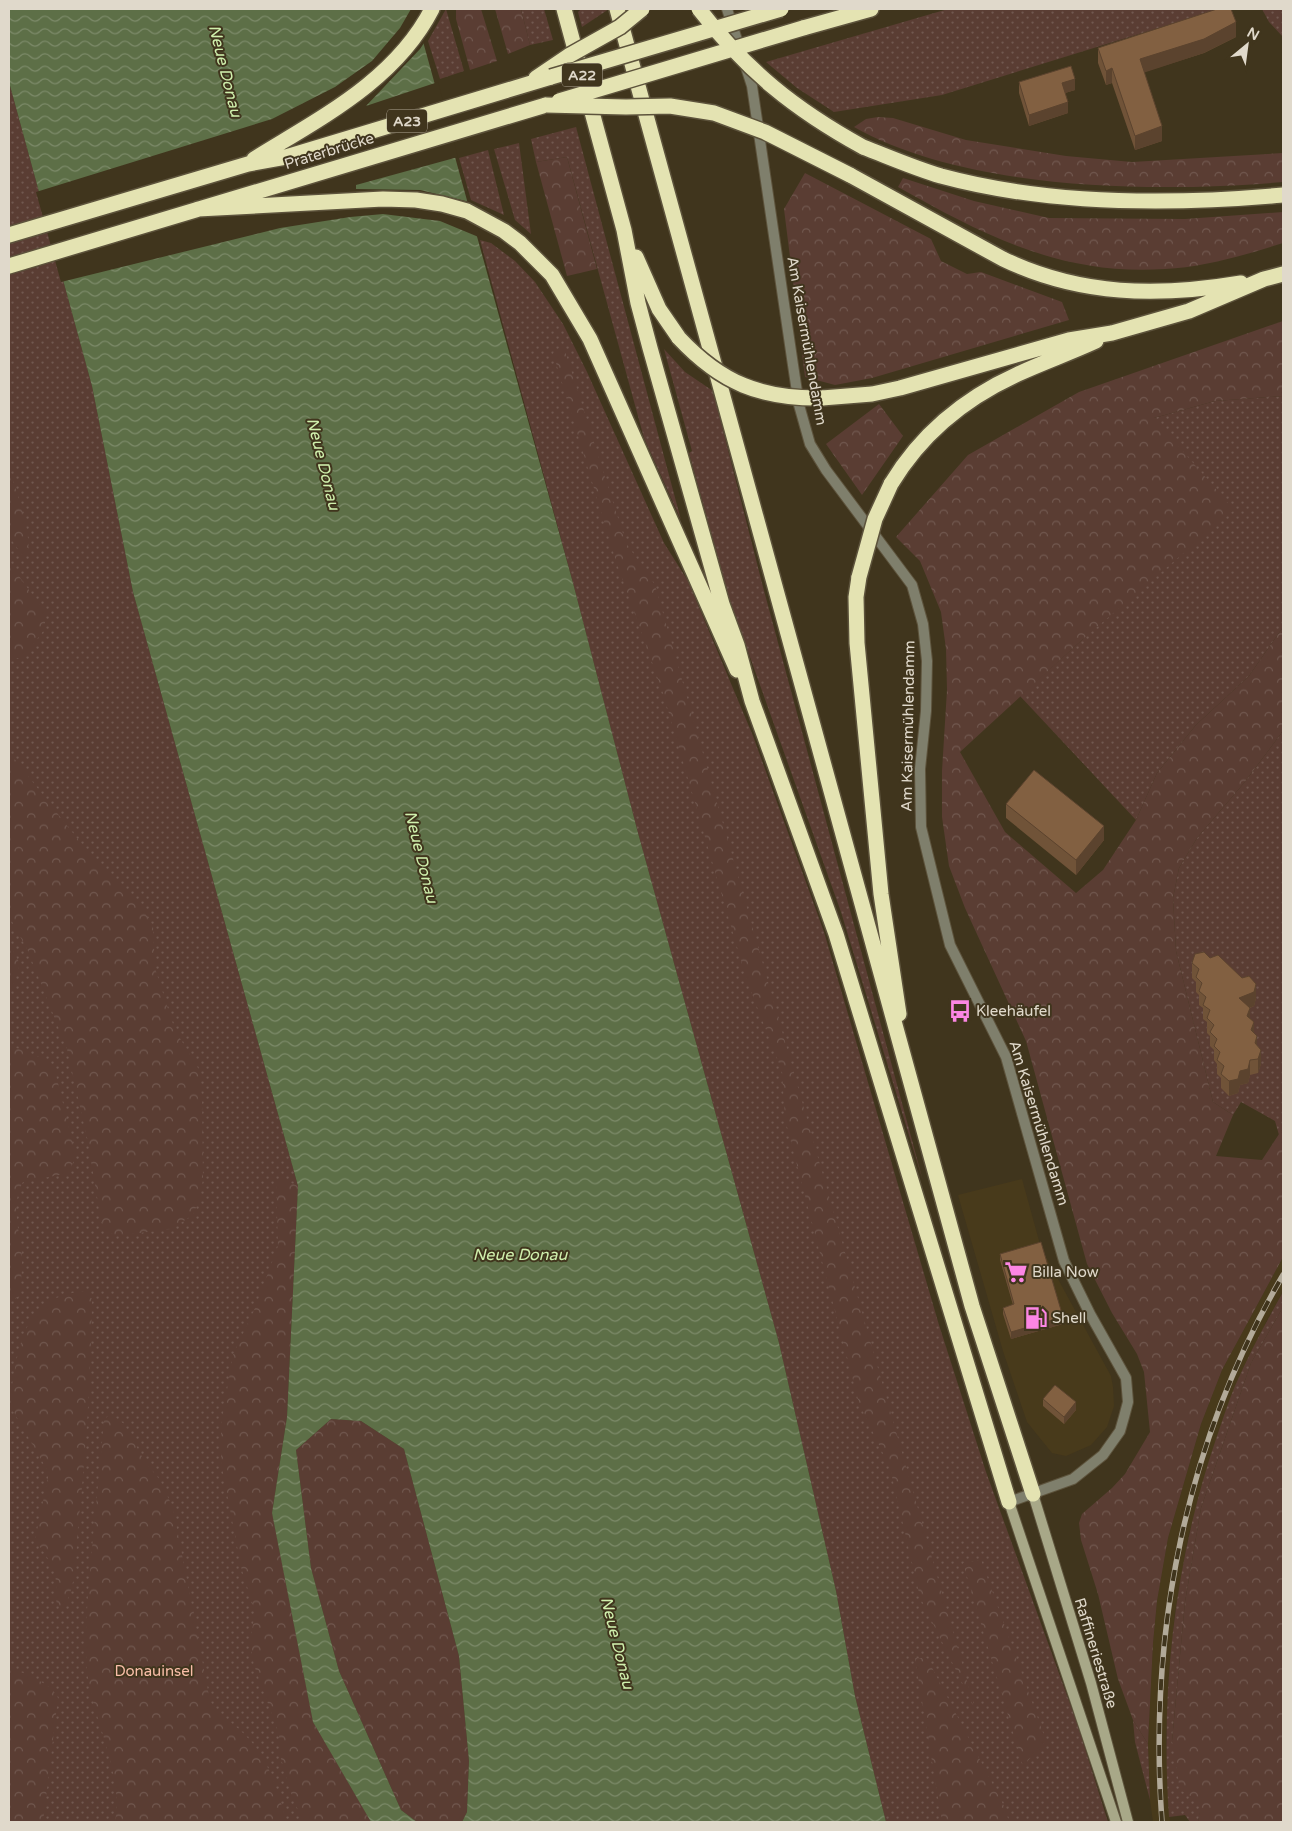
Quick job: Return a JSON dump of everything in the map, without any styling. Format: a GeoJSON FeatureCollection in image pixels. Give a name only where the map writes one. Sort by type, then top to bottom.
{"type":"FeatureCollection","features":[{"type":"Feature","properties":{"kind":"highway"},"geometry":{"type":"LineString","coordinates":[[248,164],[340,105],[379,76],[412,40],[432,9]]}},
{"type":"Feature","properties":{"kind":"highway","name":"A22"},"geometry":{"type":"LineString","coordinates":[[564,9],[624,230]]}},
{"type":"Feature","properties":{"kind":"highway"},"geometry":{"type":"LineString","coordinates":[[617,9],[972,1306],[1033,1494]]}},
{"type":"Feature","properties":{"kind":"highway"},"geometry":{"type":"LineString","coordinates":[[527,84],[570,55],[620,27],[642,9]]}},
{"type":"Feature","properties":{"kind":"highway"},"geometry":{"type":"LineString","coordinates":[[699,9],[736,55],[770,86],[807,112],[863,147],[901,163],[941,176],[1038,194],[1102,199],[1183,200],[1283,195]]}},
{"type":"Feature","properties":{"kind":"highway","name":"Praterbrücke"},"geometry":{"type":"LineString","coordinates":[[9,235],[248,164],[286,157],[781,9]]}},
{"type":"Feature","properties":{"kind":"highway","name":"Praterbrücke"},"geometry":{"type":"LineString","coordinates":[[9,266],[198,208],[871,9]]}},
{"type":"Feature","properties":{"kind":"highway"},"geometry":{"type":"LineString","coordinates":[[546,105],[670,106],[714,113],[765,132],[850,175],[1003,259],[1063,282],[1105,290],[1148,292],[1194,290],[1264,280]]}},
{"type":"Feature","properties":{"kind":"highway"},"geometry":{"type":"LineString","coordinates":[[198,208],[332,204],[383,199],[416,200],[442,204],[486,220],[520,243],[552,275],[590,339],[625,415],[725,647],[752,700]]}},
{"type":"Feature","properties":{"kind":"highway"},"geometry":{"type":"LineString","coordinates":[[624,230],[651,294],[679,338],[706,365],[738,384],[775,396],[822,398],[872,394],[900,388],[1069,340],[1112,333],[1189,311],[1283,274]]}},
{"type":"Feature","properties":{"kind":"highway"},"geometry":{"type":"LineString","coordinates":[[624,230],[638,303],[650,348],[685,476],[752,700],[836,934],[1009,1502]]}},
{"type":"Feature","properties":{"kind":"highway"},"geometry":{"type":"LineString","coordinates":[[906,1065],[893,964],[880,894],[857,643],[856,597],[859,576],[872,528],[891,484],[918,444],[962,406],[1018,374],[1112,333]]}},
{"type":"Feature","properties":{"kind":"main road","name":"Raffineriestraße"},"geometry":{"type":"LineString","coordinates":[[1033,1494],[1090,1683],[1128,1822]]}},
{"type":"Feature","properties":{"kind":"main road"},"geometry":{"type":"LineString","coordinates":[[1009,1502],[1116,1822]]}},
{"type":"Feature","properties":{"kind":"street","name":"Am Kaisermühlendamm"},"geometry":{"type":"LineString","coordinates":[[727,9],[752,86],[799,405],[810,444],[826,470],[912,586],[923,624],[927,662],[926,711],[920,769],[921,827],[950,945],[1006,1057],[1064,1261],[1090,1314],[1126,1378],[1128,1402],[1120,1432],[1103,1455],[1073,1479],[1009,1502]]}},
{"type":"Feature","properties":{"kind":"shaded area","name":"Shell"},"geometry":{"type":"Polygon","coordinates":[[[1022,1179],[1041,1248],[1111,1376],[1113,1387],[1114,1406],[1107,1427],[1091,1445],[1066,1456],[1052,1453],[1027,1422],[1003,1351],[958,1195],[1022,1179]]]}},
{"type":"Feature","properties":{"kind":"shaded area"},"geometry":{"type":"Polygon","coordinates":[[[1283,1257],[1283,1292],[1266,1322],[1189,1533],[1175,1612],[1169,1673],[1166,1740],[1170,1822],[1153,1822],[1150,1800],[1148,1744],[1153,1643],[1157,1601],[1168,1538],[1201,1424],[1222,1370],[1283,1257]]]}},
{"type":"Feature","properties":{"kind":"green space"},"geometry":{"type":"Polygon","coordinates":[[[446,9],[464,71],[440,79],[428,41],[446,9]]]}},
{"type":"Feature","properties":{"kind":"green space"},"geometry":{"type":"Polygon","coordinates":[[[456,9],[481,9],[497,61],[470,70],[456,19],[456,9]]]}},
{"type":"Feature","properties":{"kind":"green space"},"geometry":{"type":"Polygon","coordinates":[[[495,9],[521,9],[530,45],[508,54],[495,9]]]}},
{"type":"Feature","properties":{"kind":"green space"},"geometry":{"type":"Polygon","coordinates":[[[521,9],[544,9],[553,40],[530,45],[521,9]]]}},
{"type":"Feature","properties":{"kind":"green space"},"geometry":{"type":"Polygon","coordinates":[[[581,9],[609,9],[582,27],[578,12],[581,9]]]}},
{"type":"Feature","properties":{"kind":"green space"},"geometry":{"type":"Polygon","coordinates":[[[948,9],[1220,9],[942,95],[834,112],[797,88],[766,62],[948,9]]]}},
{"type":"Feature","properties":{"kind":"green space"},"geometry":{"type":"Polygon","coordinates":[[[1262,9],[1283,9],[1283,37],[1269,22],[1262,9]]]}},
{"type":"Feature","properties":{"kind":"green space","name":"Donauinsel"},"geometry":{"type":"Polygon","coordinates":[[[9,82],[92,386],[133,592],[298,1186],[280,1449],[272,1513],[313,1722],[371,1822],[9,1822],[9,82]]]}},
{"type":"Feature","properties":{"kind":"green space"},"geometry":{"type":"Polygon","coordinates":[[[878,117],[893,118],[966,140],[1066,156],[1132,162],[1283,153],[1283,182],[1178,187],[1121,186],[1063,183],[1006,175],[951,164],[900,148],[854,127],[866,119],[878,117]]]}},
{"type":"Feature","properties":{"kind":"green space"},"geometry":{"type":"Polygon","coordinates":[[[576,127],[681,520],[644,438],[567,157],[536,162],[531,139],[576,127]]]}},
{"type":"Feature","properties":{"kind":"green space"},"geometry":{"type":"Polygon","coordinates":[[[519,143],[531,234],[515,220],[494,149],[519,143]]]}},
{"type":"Feature","properties":{"kind":"green space"},"geometry":{"type":"Polygon","coordinates":[[[488,150],[504,215],[471,200],[459,158],[488,150]]]}},
{"type":"Feature","properties":{"kind":"green space"},"geometry":{"type":"Polygon","coordinates":[[[567,157],[597,269],[567,276],[536,162],[567,157]]]}},
{"type":"Feature","properties":{"kind":"green space"},"geometry":{"type":"Polygon","coordinates":[[[805,173],[931,239],[941,261],[967,274],[981,272],[1062,302],[1069,320],[872,378],[835,385],[805,377],[784,209],[805,173]]]}},
{"type":"Feature","properties":{"kind":"green space"},"geometry":{"type":"Polygon","coordinates":[[[903,178],[974,201],[1049,218],[1185,219],[1283,212],[1283,243],[1225,260],[1180,268],[1128,269],[1092,266],[1058,259],[994,236],[898,187],[903,178]]]}},
{"type":"Feature","properties":{"kind":"green space"},"geometry":{"type":"Polygon","coordinates":[[[480,240],[491,243],[515,261],[535,282],[563,324],[587,372],[664,543],[688,581],[753,736],[824,932],[939,1325],[986,1472],[1077,1723],[1108,1822],[886,1822],[855,1696],[836,1591],[779,1343],[638,833],[573,583],[480,240]]]}},
{"type":"Feature","properties":{"kind":"green space"},"geometry":{"type":"Polygon","coordinates":[[[1283,321],[1283,396],[1215,401],[1154,418],[1234,510],[1083,639],[960,752],[1005,832],[1076,893],[1103,870],[1136,820],[1157,773],[1196,725],[1249,676],[1283,627],[1283,731],[1244,783],[1197,838],[1179,868],[1173,898],[1176,951],[1213,1102],[1233,1115],[1216,1156],[1262,1160],[1283,1128],[1283,1257],[1222,1370],[1201,1424],[1168,1538],[1157,1601],[1148,1744],[1133,1720],[1118,1679],[1098,1594],[1081,1540],[1079,1523],[1082,1514],[1125,1474],[1150,1432],[1144,1372],[1137,1354],[1112,1313],[1087,1264],[1026,1041],[965,908],[949,866],[942,817],[942,771],[947,690],[946,649],[941,612],[920,561],[896,537],[968,455],[1079,392],[1283,321]]]}},
{"type":"Feature","properties":{"kind":"green space"},"geometry":{"type":"Polygon","coordinates":[[[563,345],[626,543],[655,585],[975,1709],[920,1597],[890,1468],[859,1403],[785,1119],[782,1071],[747,981],[663,693],[616,561],[553,353],[563,345]]]}},
{"type":"Feature","properties":{"kind":"green space"},"geometry":{"type":"Polygon","coordinates":[[[664,349],[685,372],[713,391],[763,587],[923,1181],[841,912],[730,601],[689,453],[692,451],[664,349]]]}},
{"type":"Feature","properties":{"kind":"green space"},"geometry":{"type":"Polygon","coordinates":[[[1283,396],[1283,627],[1249,676],[1196,725],[1157,773],[1136,820],[1020,696],[1083,639],[1154,418],[1215,401],[1283,396]]]}},
{"type":"Feature","properties":{"kind":"green space"},"geometry":{"type":"Polygon","coordinates":[[[879,404],[903,436],[862,495],[826,444],[879,404]]]}},
{"type":"Feature","properties":{"kind":"green space"},"geometry":{"type":"Polygon","coordinates":[[[9,467],[26,525],[28,536],[27,555],[22,555],[9,536],[9,467]]]}},
{"type":"Feature","properties":{"kind":"green space"},"geometry":{"type":"Polygon","coordinates":[[[9,562],[46,614],[44,630],[23,658],[13,658],[9,651],[9,562]]]}},
{"type":"Feature","properties":{"kind":"green space"},"geometry":{"type":"Polygon","coordinates":[[[1283,731],[1283,1128],[1279,1135],[1275,1121],[1241,1102],[1233,1115],[1213,1102],[1176,951],[1173,898],[1179,868],[1197,838],[1244,783],[1283,731]]]}},
{"type":"Feature","properties":{"kind":"green space"},"geometry":{"type":"Polygon","coordinates":[[[9,752],[80,842],[142,908],[153,926],[155,968],[175,1030],[198,1068],[202,1098],[203,1179],[200,1197],[193,1215],[171,1229],[116,1236],[107,1231],[101,1221],[88,1142],[67,1049],[28,951],[9,916],[9,752]]]}},
{"type":"Feature","properties":{"kind":"green space"},"geometry":{"type":"Polygon","coordinates":[[[9,943],[20,964],[13,986],[9,992],[9,943]]]}},
{"type":"Feature","properties":{"kind":"green space"},"geometry":{"type":"Polygon","coordinates":[[[9,1045],[49,1061],[56,1075],[74,1148],[74,1160],[69,1173],[23,1182],[19,1191],[16,1209],[22,1256],[20,1296],[9,1302],[9,1045]]]}},
{"type":"Feature","properties":{"kind":"green space"},"geometry":{"type":"Polygon","coordinates":[[[282,1179],[298,1186],[287,1417],[272,1513],[313,1722],[371,1822],[303,1822],[290,1791],[280,1755],[279,1734],[254,1665],[250,1642],[255,1612],[241,1567],[221,1462],[221,1425],[233,1355],[255,1308],[278,1246],[276,1181],[282,1179]]]}},
{"type":"Feature","properties":{"kind":"green space"},"geometry":{"type":"Polygon","coordinates":[[[85,1291],[92,1299],[88,1414],[74,1579],[64,1607],[58,1606],[57,1603],[52,1565],[35,1540],[49,1473],[9,1404],[20,1347],[26,1330],[34,1316],[46,1304],[63,1295],[85,1291]]]}},
{"type":"Feature","properties":{"kind":"green space"},"geometry":{"type":"Polygon","coordinates":[[[1283,1292],[1283,1307],[1251,1363],[1201,1508],[1185,1602],[1172,1741],[1202,1802],[1198,1822],[1190,1822],[1185,1815],[1169,1817],[1167,1769],[1169,1672],[1181,1576],[1203,1482],[1228,1404],[1252,1350],[1283,1292]]]}},
{"type":"Feature","properties":{"kind":"green space"},"geometry":{"type":"Polygon","coordinates":[[[1283,1307],[1283,1822],[1198,1822],[1201,1802],[1180,1790],[1172,1741],[1185,1602],[1201,1508],[1251,1363],[1283,1307]]]}},
{"type":"Feature","properties":{"kind":"green space"},"geometry":{"type":"Polygon","coordinates":[[[108,1416],[115,1417],[124,1424],[145,1462],[160,1480],[173,1508],[210,1701],[243,1733],[260,1753],[271,1775],[287,1822],[115,1822],[117,1803],[115,1784],[90,1688],[86,1643],[89,1587],[104,1420],[108,1416]]]}},
{"type":"Feature","properties":{"kind":"green space"},"geometry":{"type":"Polygon","coordinates":[[[331,1419],[361,1421],[404,1449],[459,1656],[469,1761],[467,1812],[462,1822],[417,1822],[401,1810],[339,1671],[311,1568],[296,1450],[331,1419]]]}},
{"type":"Feature","properties":{"kind":"green space"},"geometry":{"type":"Polygon","coordinates":[[[981,1560],[1046,1741],[1023,1766],[963,1563],[981,1560]]]}},
{"type":"Feature","properties":{"kind":"green space"},"geometry":{"type":"Polygon","coordinates":[[[915,1658],[927,1658],[1005,1808],[1009,1822],[942,1822],[915,1658]]]}},
{"type":"Feature","properties":{"kind":"green space"},"geometry":{"type":"Polygon","coordinates":[[[9,1666],[44,1683],[58,1698],[43,1822],[9,1822],[9,1666]]]}},
{"type":"Feature","properties":{"kind":"green space"},"geometry":{"type":"Polygon","coordinates":[[[1133,1720],[1148,1744],[1150,1800],[1135,1742],[1133,1720]]]}},
{"type":"Feature","properties":{"kind":"water","name":"Neue Donau"},"geometry":{"type":"Polygon","coordinates":[[[9,9],[414,9],[573,583],[638,833],[779,1343],[836,1591],[855,1696],[886,1822],[462,1822],[467,1812],[469,1761],[459,1656],[404,1449],[361,1421],[331,1419],[296,1450],[311,1568],[339,1671],[401,1810],[417,1822],[371,1822],[313,1722],[272,1513],[287,1417],[298,1186],[133,592],[92,386],[9,82],[9,9]]]}},
{"type":"Feature","properties":{"kind":"pier"},"geometry":{"type":"Polygon","coordinates":[[[411,9],[417,9],[426,40],[420,49],[366,106],[438,82],[458,157],[356,185],[356,189],[420,190],[470,202],[481,238],[440,221],[383,214],[350,217],[280,228],[61,282],[36,192],[272,119],[335,87],[372,61],[400,28],[411,9]]]}},
{"type":"Feature","properties":{"kind":"building"},"geometry":{"type":"Polygon","coordinates":[[[1217,9],[1231,9],[1236,22],[1204,39],[1140,59],[1162,126],[1135,136],[1112,68],[1106,71],[1098,48],[1217,9]]]}},
{"type":"Feature","properties":{"kind":"building"},"geometry":{"type":"Polygon","coordinates":[[[1071,66],[1075,79],[1062,83],[1068,102],[1029,115],[1019,82],[1071,66]]]}},
{"type":"Feature","properties":{"kind":"building"},"geometry":{"type":"Polygon","coordinates":[[[1034,770],[1104,826],[1076,860],[1006,804],[1034,770]]]}},
{"type":"Feature","properties":{"kind":"building"},"geometry":{"type":"Polygon","coordinates":[[[1204,952],[1210,958],[1218,955],[1242,978],[1249,976],[1256,984],[1254,992],[1239,998],[1250,1008],[1247,1016],[1254,1022],[1251,1030],[1257,1036],[1255,1043],[1261,1050],[1258,1059],[1250,1060],[1248,1069],[1240,1071],[1238,1079],[1229,1081],[1221,1074],[1224,1066],[1217,1060],[1220,1052],[1214,1046],[1217,1039],[1210,1032],[1214,1025],[1207,1018],[1210,1010],[1203,1005],[1206,997],[1199,991],[1202,983],[1196,977],[1199,969],[1192,963],[1195,954],[1204,952]]]}},
{"type":"Feature","properties":{"kind":"building"},"geometry":{"type":"Polygon","coordinates":[[[1041,1242],[1063,1317],[1011,1332],[1003,1308],[1014,1304],[1000,1254],[1041,1242]]]}},
{"type":"Feature","properties":{"kind":"building"},"geometry":{"type":"Polygon","coordinates":[[[1055,1385],[1076,1402],[1064,1417],[1043,1399],[1055,1385]]]}},
{"type":"Feature","properties":{"kind":"railway"},"geometry":{"type":"LineString","coordinates":[[1162,1822],[1159,1750],[1161,1679],[1169,1609],[1181,1539],[1198,1471],[1221,1404],[1249,1338],[1283,1275]]}},
{"type":"Feature","properties":{"kind":"place","name":"Kleehäufel"},"geometry":{"type":"Point","coordinates":[960,1011]}},
{"type":"Feature","properties":{"kind":"place","name":"Billa Now"},"geometry":{"type":"Point","coordinates":[1016,1272]}},
{"type":"Feature","properties":{"kind":"place","name":"Shell"},"geometry":{"type":"Point","coordinates":[1036,1318]}}]}
